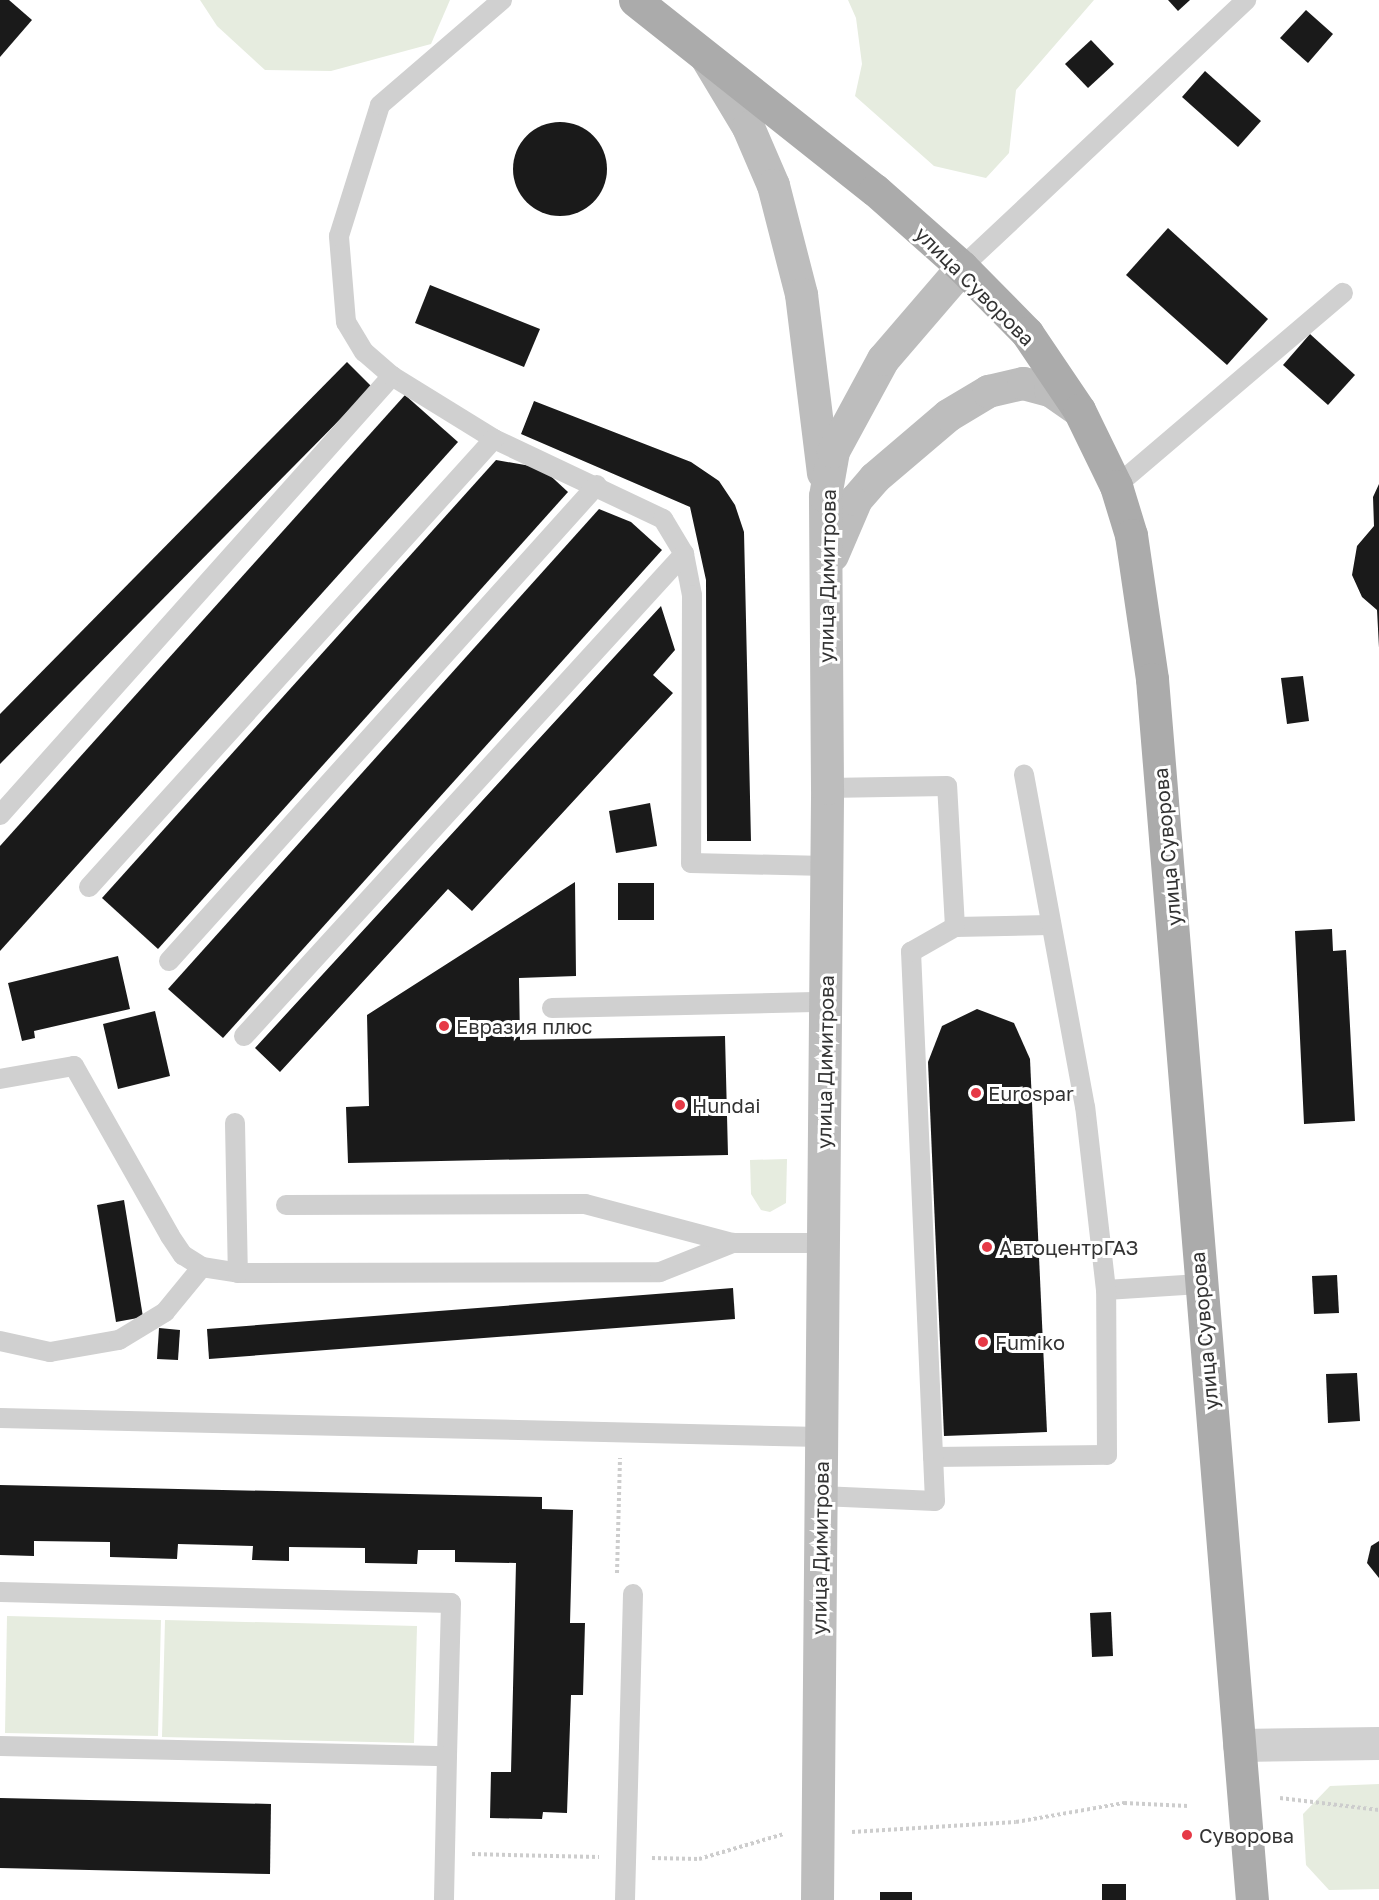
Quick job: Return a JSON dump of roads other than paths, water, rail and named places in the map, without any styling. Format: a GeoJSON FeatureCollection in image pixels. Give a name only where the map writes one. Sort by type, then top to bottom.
{"type":"FeatureCollection","features":[{"type":"Feature","properties":{"kind":"main road","name":"улица Суворова"},"geometry":{"type":"LineString","coordinates":[[636,0],[875,190],[962,267],[1027,333],[1079,410],[1116,486],[1131,535],[1152,678],[1252,1900]]}},
{"type":"Feature","properties":{"kind":"main road"},"geometry":{"type":"LineString","coordinates":[[703,53],[748,127],[773,185],[801,294],[825,496]]}},
{"type":"Feature","properties":{"kind":"main road","name":"улица Димитрова"},"geometry":{"type":"LineString","coordinates":[[817,1900],[827,789],[825,496],[833,451],[883,359],[962,267]]}},
{"type":"Feature","properties":{"kind":"main road"},"geometry":{"type":"LineString","coordinates":[[825,576],[856,499],[902,450],[948,415],[988,391],[1023,383],[1050,390],[1079,410]]}},
{"type":"Feature","properties":{"kind":"street"},"geometry":{"type":"LineString","coordinates":[[1239,1744],[1379,1743]]}},
{"type":"Feature","properties":{"kind":"lane"},"geometry":{"type":"LineString","coordinates":[[502,0],[380,105],[339,236],[346,322],[364,352],[392,376],[494,439],[597,485],[663,519],[684,554],[692,595],[691,862],[826,866]]}},
{"type":"Feature","properties":{"kind":"lane"},"geometry":{"type":"LineString","coordinates":[[962,267],[1246,0]]}},
{"type":"Feature","properties":{"kind":"lane"},"geometry":{"type":"LineString","coordinates":[[1116,486],[1343,293]]}},
{"type":"Feature","properties":{"kind":"lane"},"geometry":{"type":"LineString","coordinates":[[0,815],[392,376]]}},
{"type":"Feature","properties":{"kind":"lane"},"geometry":{"type":"LineString","coordinates":[[89,887],[494,439]]}},
{"type":"Feature","properties":{"kind":"lane"},"geometry":{"type":"LineString","coordinates":[[169,961],[597,485]]}},
{"type":"Feature","properties":{"kind":"lane"},"geometry":{"type":"LineString","coordinates":[[243,1036],[684,554]]}},
{"type":"Feature","properties":{"kind":"lane"},"geometry":{"type":"LineString","coordinates":[[933,1457],[1107,1455],[1106,1290],[1085,1107],[1049,925],[1024,775]]}},
{"type":"Feature","properties":{"kind":"lane"},"geometry":{"type":"LineString","coordinates":[[827,789],[947,786],[955,927]]}},
{"type":"Feature","properties":{"kind":"lane"},"geometry":{"type":"LineString","coordinates":[[821,1496],[934,1501],[911,952],[955,927],[1049,925]]}},
{"type":"Feature","properties":{"kind":"lane"},"geometry":{"type":"LineString","coordinates":[[552,1008],[825,1002]]}},
{"type":"Feature","properties":{"kind":"lane"},"geometry":{"type":"LineString","coordinates":[[0,1079],[74,1066],[170,1236],[183,1255],[202,1267],[238,1273],[660,1272],[733,1243]]}},
{"type":"Feature","properties":{"kind":"lane"},"geometry":{"type":"LineString","coordinates":[[235,1123],[238,1273]]}},
{"type":"Feature","properties":{"kind":"lane"},"geometry":{"type":"LineString","coordinates":[[286,1205],[585,1204],[733,1243],[823,1243]]}},
{"type":"Feature","properties":{"kind":"lane"},"geometry":{"type":"LineString","coordinates":[[0,1341],[50,1352],[119,1340],[165,1312],[202,1267]]}},
{"type":"Feature","properties":{"kind":"lane"},"geometry":{"type":"LineString","coordinates":[[1106,1290],[1200,1284]]}},
{"type":"Feature","properties":{"kind":"lane"},"geometry":{"type":"LineString","coordinates":[[0,1418],[821,1437]]}},
{"type":"Feature","properties":{"kind":"lane"},"geometry":{"type":"LineString","coordinates":[[0,1592],[451,1603],[444,1900]]}},
{"type":"Feature","properties":{"kind":"lane"},"geometry":{"type":"LineString","coordinates":[[625,1900],[633,1594]]}},
{"type":"Feature","properties":{"kind":"lane"},"geometry":{"type":"LineString","coordinates":[[0,1746],[447,1756]]}},
{"type":"Feature","properties":{"kind":"place","name":"Евразия плюс"},"geometry":{"type":"Point","coordinates":[444,1026]}},
{"type":"Feature","properties":{"kind":"place","name":"Eurospar"},"geometry":{"type":"Point","coordinates":[976,1093]}},
{"type":"Feature","properties":{"kind":"place","name":"Hundai"},"geometry":{"type":"Point","coordinates":[680,1105]}},
{"type":"Feature","properties":{"kind":"place","name":"АвтоцентрГАЗ"},"geometry":{"type":"Point","coordinates":[987,1247]}},
{"type":"Feature","properties":{"kind":"place","name":"Fumiko"},"geometry":{"type":"Point","coordinates":[983,1342]}},
{"type":"Feature","properties":{"kind":"place","name":"Суворова"},"geometry":{"type":"Point","coordinates":[1187,1835]}}]}
